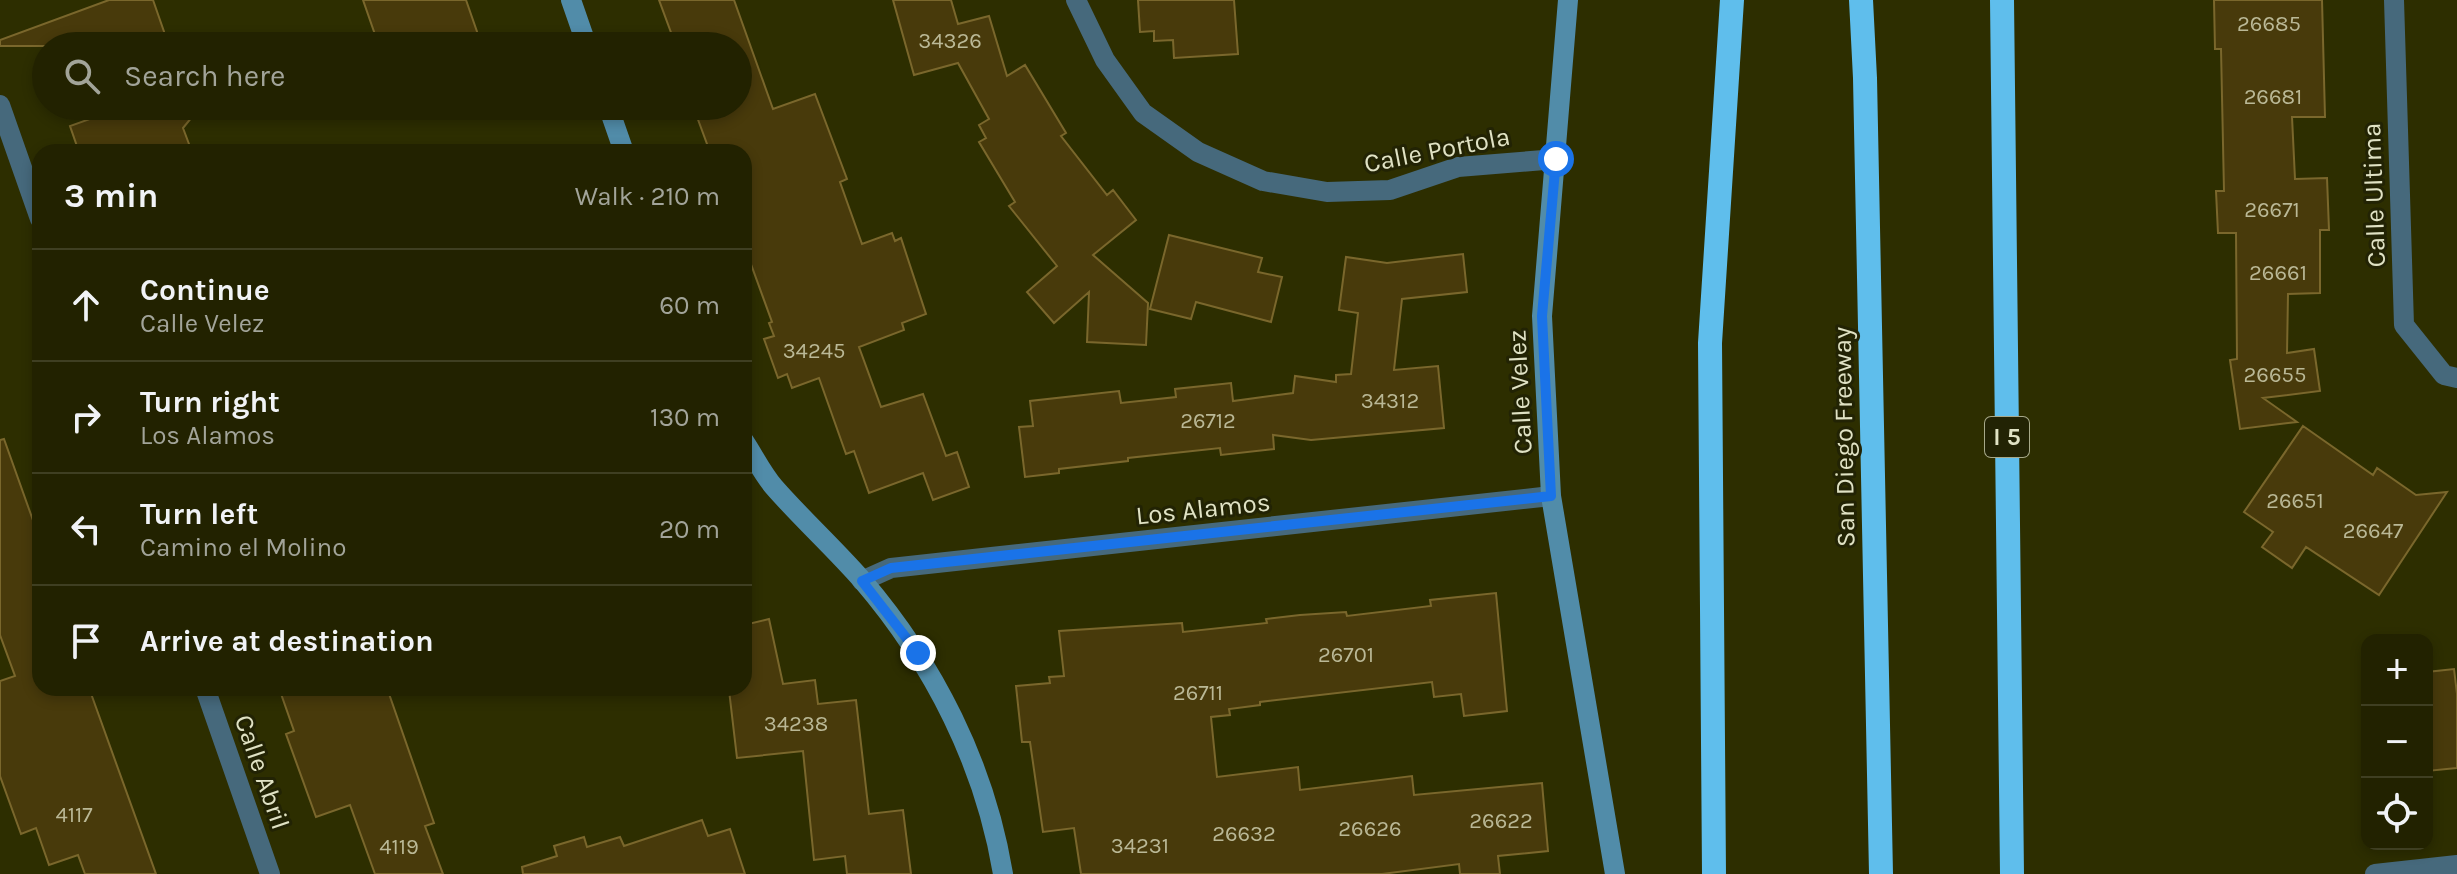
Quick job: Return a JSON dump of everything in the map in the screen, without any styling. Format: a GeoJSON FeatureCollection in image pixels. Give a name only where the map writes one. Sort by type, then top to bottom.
{"type":"FeatureCollection","features":[{"type":"Feature","properties":{"kind":"highway"},"geometry":{"type":"LineString","coordinates":[[1714,874],[1710,343],[1732,0]]}},
{"type":"Feature","properties":{"kind":"highway","name":"San Diego Freeway"},"geometry":{"type":"LineString","coordinates":[[1861,0],[1866,93],[1881,874]]}},
{"type":"Feature","properties":{"kind":"highway","name":"I 5"},"geometry":{"type":"LineString","coordinates":[[2002,0],[2012,874]]}},
{"type":"Feature","properties":{"kind":"street"},"geometry":{"type":"LineString","coordinates":[[571,0],[582,32]]}},
{"type":"Feature","properties":{"kind":"street","name":"Calle Portola"},"geometry":{"type":"LineString","coordinates":[[1076,0],[1105,60],[1143,113],[1198,152],[1263,181],[1327,192],[1390,190],[1458,167],[1556,159]]}},
{"type":"Feature","properties":{"kind":"street","name":"Calle Velez"},"geometry":{"type":"LineString","coordinates":[[1568,0],[1542,316],[1551,496],[1615,874]]}},
{"type":"Feature","properties":{"kind":"street","name":"Calle Ultima"},"geometry":{"type":"LineString","coordinates":[[2394,0],[2404,325],[2451,377]]}},
{"type":"Feature","properties":{"kind":"street"},"geometry":{"type":"LineString","coordinates":[[0,105],[32,196]]}},
{"type":"Feature","properties":{"kind":"street"},"geometry":{"type":"LineString","coordinates":[[613,120],[621,144]]}},
{"type":"Feature","properties":{"kind":"street"},"geometry":{"type":"LineString","coordinates":[[752,453],[772,484],[862,581],[918,653],[956,724],[982,787],[1003,874]]}},
{"type":"Feature","properties":{"kind":"street","name":"Los Alamos"},"geometry":{"type":"LineString","coordinates":[[862,581],[891,568],[1551,496]]}},
{"type":"Feature","properties":{"kind":"street","name":"Calle Abril"},"geometry":{"type":"LineString","coordinates":[[208,696],[270,874]]}},
{"type":"Feature","properties":{"kind":"street"},"geometry":{"type":"LineString","coordinates":[[2375,874],[2457,865]]}},
{"type":"Feature","properties":{"kind":"building"},"geometry":{"type":"Polygon","coordinates":[[[109,0],[153,0],[164,32],[32,32],[32,46],[0,46],[0,40],[109,0]]]}},
{"type":"Feature","properties":{"kind":"building"},"geometry":{"type":"Polygon","coordinates":[[[363,0],[466,0],[477,32],[374,32],[363,0]]]}},
{"type":"Feature","properties":{"kind":"building"},"geometry":{"type":"Polygon","coordinates":[[[659,0],[734,0],[745,32],[671,32],[659,0]]]}},
{"type":"Feature","properties":{"kind":"building"},"geometry":{"type":"Polygon","coordinates":[[[893,0],[951,0],[958,24],[989,16],[1007,76],[1025,65],[1066,133],[1061,136],[1107,195],[1113,190],[1136,220],[1093,255],[1148,303],[1146,345],[1087,342],[1089,292],[1054,323],[1027,292],[1057,266],[1009,206],[1015,202],[979,142],[986,138],[979,125],[989,119],[958,63],[914,75],[893,0]]]}},
{"type":"Feature","properties":{"kind":"building"},"geometry":{"type":"Polygon","coordinates":[[[1138,0],[1234,0],[1238,54],[1174,58],[1173,40],[1154,41],[1154,31],[1140,32],[1138,0]]]}},
{"type":"Feature","properties":{"kind":"building"},"geometry":{"type":"Polygon","coordinates":[[[2214,0],[2322,0],[2325,117],[2292,117],[2295,179],[2327,178],[2329,230],[2320,230],[2320,293],[2288,294],[2287,353],[2314,349],[2320,391],[2263,398],[2297,422],[2240,429],[2230,360],[2237,359],[2236,233],[2218,233],[2216,191],[2224,191],[2221,49],[2215,49],[2214,0]]]}},
{"type":"Feature","properties":{"kind":"building"},"geometry":{"type":"Polygon","coordinates":[[[752,50],[773,109],[815,94],[847,179],[840,182],[862,244],[892,233],[895,241],[901,238],[926,314],[902,323],[904,330],[859,347],[881,407],[923,394],[946,456],[957,452],[969,487],[933,500],[923,473],[869,493],[854,451],[846,454],[819,378],[792,388],[787,374],[778,378],[764,339],[774,336],[769,323],[772,322],[752,267],[752,144],[707,144],[698,120],[752,120],[752,50]]]}},
{"type":"Feature","properties":{"kind":"building"},"geometry":{"type":"Polygon","coordinates":[[[87,120],[190,120],[183,128],[189,144],[76,144],[70,126],[87,120]]]}},
{"type":"Feature","properties":{"kind":"building"},"geometry":{"type":"Polygon","coordinates":[[[1169,235],[1262,258],[1258,272],[1282,277],[1271,322],[1196,302],[1191,319],[1150,309],[1169,235]]]}},
{"type":"Feature","properties":{"kind":"building"},"geometry":{"type":"Polygon","coordinates":[[[1463,254],[1467,292],[1402,299],[1394,370],[1438,366],[1444,428],[1311,440],[1273,435],[1274,449],[1221,455],[1220,448],[1128,458],[1128,461],[1059,469],[1059,473],[1025,477],[1019,427],[1033,426],[1030,401],[1119,391],[1121,403],[1176,397],[1175,389],[1231,383],[1233,401],[1293,393],[1295,376],[1336,382],[1336,375],[1351,374],[1358,313],[1339,310],[1346,257],[1387,263],[1463,254]]]}},
{"type":"Feature","properties":{"kind":"building"},"geometry":{"type":"Polygon","coordinates":[[[2303,426],[2373,475],[2377,468],[2416,495],[2447,492],[2379,595],[2306,547],[2292,568],[2262,547],[2273,532],[2244,512],[2303,426]]]}},
{"type":"Feature","properties":{"kind":"building"},"geometry":{"type":"Polygon","coordinates":[[[4,439],[32,518],[32,696],[92,696],[156,874],[85,874],[78,855],[49,865],[36,828],[21,834],[0,776],[0,681],[15,676],[0,635],[0,440],[4,439]]]}},
{"type":"Feature","properties":{"kind":"building"},"geometry":{"type":"Polygon","coordinates":[[[1496,593],[1507,711],[1464,716],[1461,694],[1434,697],[1432,682],[1260,702],[1260,705],[1229,709],[1230,715],[1211,717],[1217,777],[1298,767],[1300,790],[1412,776],[1414,795],[1542,783],[1548,851],[1498,856],[1500,874],[1460,874],[1459,864],[1382,874],[1081,874],[1074,828],[1043,832],[1030,742],[1022,742],[1016,686],[1050,683],[1049,677],[1064,676],[1059,631],[1182,623],[1183,632],[1267,623],[1266,619],[1300,615],[1346,612],[1347,616],[1431,606],[1430,600],[1496,593]]]}},
{"type":"Feature","properties":{"kind":"building"},"geometry":{"type":"Polygon","coordinates":[[[769,619],[783,684],[815,680],[818,704],[856,700],[869,814],[903,810],[911,874],[847,874],[845,856],[814,860],[803,751],[737,758],[730,696],[752,696],[752,623],[769,619]]]}},
{"type":"Feature","properties":{"kind":"building"},"geometry":{"type":"Polygon","coordinates":[[[2454,669],[2457,768],[2433,770],[2433,671],[2454,669]]]}},
{"type":"Feature","properties":{"kind":"building"},"geometry":{"type":"Polygon","coordinates":[[[282,696],[390,696],[434,823],[425,826],[443,874],[375,874],[350,805],[316,817],[286,734],[294,731],[282,696]]]}},
{"type":"Feature","properties":{"kind":"building"},"geometry":{"type":"Polygon","coordinates":[[[702,820],[708,836],[730,829],[745,874],[523,874],[522,867],[557,856],[554,846],[584,837],[587,847],[620,837],[624,846],[702,820]]]}},
{"type":"Feature","properties":{"kind":"route"},"geometry":{"type":"LineString","coordinates":[[918,653],[862,581],[891,568],[1551,496],[1542,316],[1556,159]]}}]}
